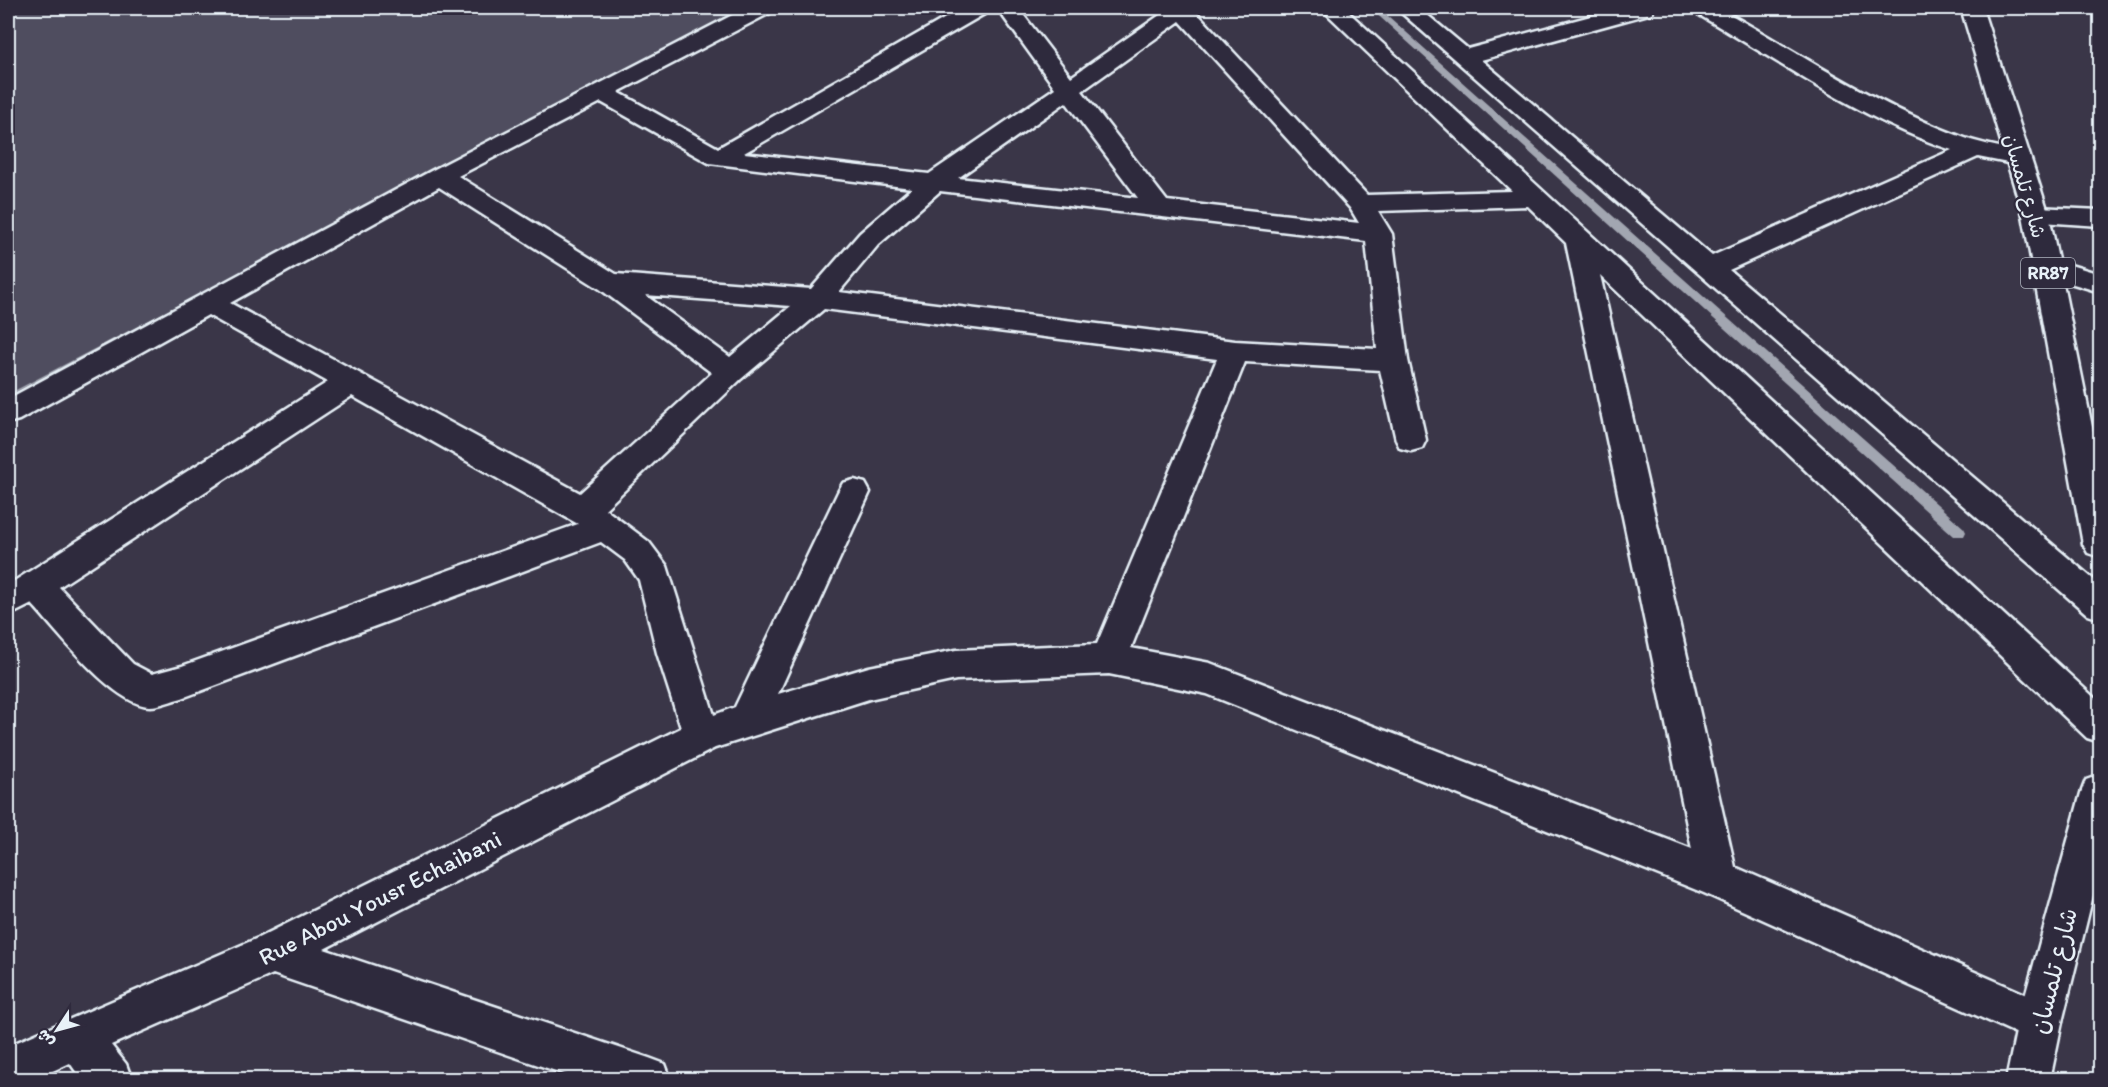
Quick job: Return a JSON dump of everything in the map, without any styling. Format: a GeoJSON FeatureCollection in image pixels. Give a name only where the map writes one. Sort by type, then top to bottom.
{"type":"FeatureCollection","features":[{"type":"Feature","properties":{"kind":"street"},"geometry":{"type":"LineString","coordinates":[[8,412],[440,176],[762,8]]}},
{"type":"Feature","properties":{"kind":"street"},"geometry":{"type":"LineString","coordinates":[[718,158],[978,8]]}},
{"type":"Feature","properties":{"kind":"street"},"geometry":{"type":"LineString","coordinates":[[1007,8],[1160,209]]}},
{"type":"Feature","properties":{"kind":"street"},"geometry":{"type":"LineString","coordinates":[[36,585],[120,675],[150,690],[182,682],[594,519],[731,372],[818,299],[869,239],[935,182],[1066,88],[1184,8],[1360,203],[1379,234],[1393,360],[1411,440]]}},
{"type":"Feature","properties":{"kind":"street"},"geometry":{"type":"LineString","coordinates":[[1332,8],[2100,726]]}},
{"type":"Feature","properties":{"kind":"street"},"geometry":{"type":"LineString","coordinates":[[1407,8],[2100,605]]}},
{"type":"Feature","properties":{"kind":"street"},"geometry":{"type":"LineString","coordinates":[[1465,57],[1644,8]]}},
{"type":"Feature","properties":{"kind":"street"},"geometry":{"type":"LineString","coordinates":[[1704,8],[1880,108],[1925,130],[1975,149],[2018,158]]}},
{"type":"Feature","properties":{"kind":"street","name":"شارع تلمسان"},"geometry":{"type":"LineString","coordinates":[[1971,8],[2036,215],[2100,544]]}},
{"type":"Feature","properties":{"kind":"street"},"geometry":{"type":"LineString","coordinates":[[601,92],[718,158],[1379,234]]}},
{"type":"Feature","properties":{"kind":"street"},"geometry":{"type":"LineString","coordinates":[[1709,268],[1975,149]]}},
{"type":"Feature","properties":{"kind":"street"},"geometry":{"type":"LineString","coordinates":[[440,176],[609,283],[731,372]]}},
{"type":"Feature","properties":{"kind":"street"},"geometry":{"type":"LineString","coordinates":[[1360,203],[1537,198]]}},
{"type":"Feature","properties":{"kind":"street"},"geometry":{"type":"LineString","coordinates":[[2036,215],[2100,218]]}},
{"type":"Feature","properties":{"kind":"street"},"geometry":{"type":"LineString","coordinates":[[1578,240],[1718,879]]}},
{"type":"Feature","properties":{"kind":"street"},"geometry":{"type":"LineString","coordinates":[[2047,267],[2100,283]]}},
{"type":"Feature","properties":{"kind":"street"},"geometry":{"type":"LineString","coordinates":[[609,283],[818,299],[1235,351],[1393,360]]}},
{"type":"Feature","properties":{"kind":"street"},"geometry":{"type":"LineString","coordinates":[[206,302],[594,519],[637,550],[655,576],[675,653],[702,736]]}},
{"type":"Feature","properties":{"kind":"street"},"geometry":{"type":"LineString","coordinates":[[1109,659],[1235,351]]}},
{"type":"Feature","properties":{"kind":"street"},"geometry":{"type":"LineString","coordinates":[[8,602],[351,382]]}},
{"type":"Feature","properties":{"kind":"street"},"geometry":{"type":"LineString","coordinates":[[748,719],[854,492]]}},
{"type":"Feature","properties":{"kind":"street","name":"Rue Abou Yousr Echaibani"},"geometry":{"type":"LineString","coordinates":[[8,1068],[273,953],[702,736],[748,719],[869,683],[956,665],[1109,659],[1210,679],[1718,879],[2040,1022]]}},
{"type":"Feature","properties":{"kind":"street","name":"شارع تلمسان"},"geometry":{"type":"LineString","coordinates":[[2028,1080],[2040,1022],[2100,793]]}},
{"type":"Feature","properties":{"kind":"street"},"geometry":{"type":"LineString","coordinates":[[273,953],[649,1080]]}},
{"type":"Feature","properties":{"kind":"street"},"geometry":{"type":"LineString","coordinates":[[77,1037],[110,1080]]}},
{"type":"Feature","properties":{"kind":"shaded area"},"geometry":{"type":"Polygon","coordinates":[[[8,8],[746,8],[8,395],[8,8]]]}},
{"type":"Feature","properties":{"kind":"waterway"},"geometry":{"type":"LineString","coordinates":[[1374,8],[1959,532]]}}]}
